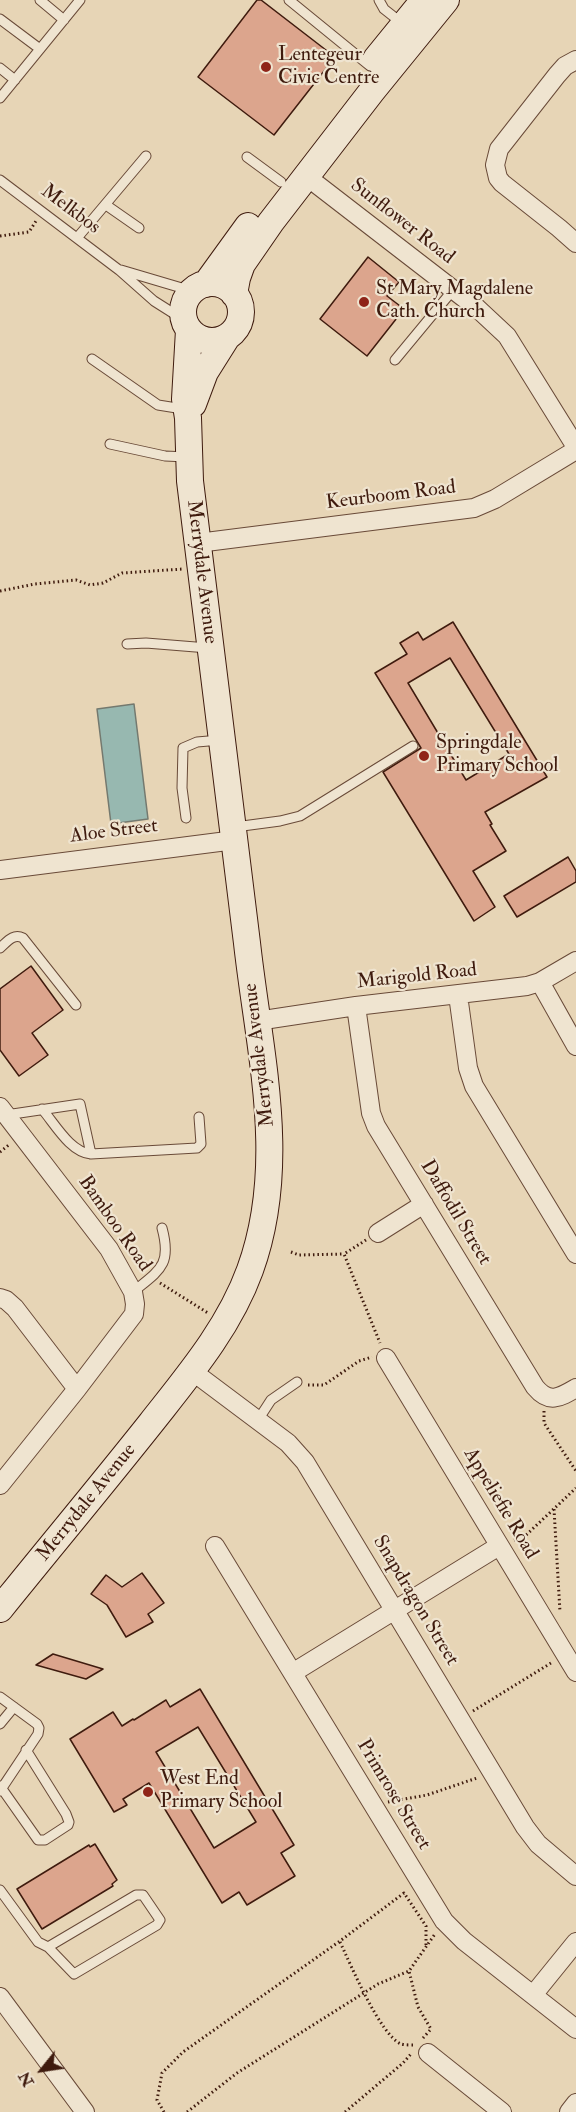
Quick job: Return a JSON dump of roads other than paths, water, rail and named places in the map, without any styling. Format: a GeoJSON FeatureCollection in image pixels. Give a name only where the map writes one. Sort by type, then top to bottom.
{"type":"FeatureCollection","features":[{"type":"Feature","properties":{"kind":"street"},"geometry":{"type":"LineString","coordinates":[[234,294],[242,264],[414,25],[424,0]]}},
{"type":"Feature","properties":{"kind":"street"},"geometry":{"type":"LineString","coordinates":[[199,288],[222,285],[234,294],[238,302],[240,318],[238,325],[226,337],[210,341],[201,339],[187,325],[184,305],[370,66],[414,25],[446,0]]}},
{"type":"Feature","properties":{"kind":"street"},"geometry":{"type":"LineString","coordinates":[[576,60],[565,66],[557,75],[499,149],[495,165],[498,178],[502,183],[576,243]]}},
{"type":"Feature","properties":{"kind":"street","name":"Sunflower Road"},"geometry":{"type":"LineString","coordinates":[[306,176],[453,290],[507,336],[576,449]]}},
{"type":"Feature","properties":{"kind":"street","name":"Merrydale Avenue"},"geometry":{"type":"LineString","coordinates":[[2,1603],[192,1371],[225,1325],[250,1271],[264,1223],[270,1173],[269,1118],[188,457],[187,325]]}},
{"type":"Feature","properties":{"kind":"street","name":"Merrydale Avenue"},"geometry":{"type":"LineString","coordinates":[[187,414],[200,384],[226,337]]}},
{"type":"Feature","properties":{"kind":"street","name":"Keurboom Road"},"geometry":{"type":"LineString","coordinates":[[198,543],[474,508],[495,499],[576,449]]}},
{"type":"Feature","properties":{"kind":"street","name":"Aloe Street"},"geometry":{"type":"LineString","coordinates":[[0,870],[234,834]]}},
{"type":"Feature","properties":{"kind":"street","name":"Marigold Road"},"geometry":{"type":"LineString","coordinates":[[257,1021],[356,1006],[512,989],[540,982],[576,961]]}},
{"type":"Feature","properties":{"kind":"street"},"geometry":{"type":"LineString","coordinates":[[540,982],[576,1046]]}},
{"type":"Feature","properties":{"kind":"street"},"geometry":{"type":"LineString","coordinates":[[458,995],[468,1068],[474,1086],[576,1254]]}},
{"type":"Feature","properties":{"kind":"street","name":"Daffodil Street"},"geometry":{"type":"LineString","coordinates":[[356,1006],[371,1113],[376,1126],[535,1387],[545,1397],[553,1399],[576,1388]]}},
{"type":"Feature","properties":{"kind":"street","name":"Bamboo Road"},"geometry":{"type":"LineString","coordinates":[[3,1111],[109,1249],[133,1292],[135,1304],[134,1314],[78,1389],[3,1473]]}},
{"type":"Feature","properties":{"kind":"street"},"geometry":{"type":"LineString","coordinates":[[378,1233],[423,1204]]}},
{"type":"Feature","properties":{"kind":"street"},"geometry":{"type":"LineString","coordinates":[[0,1299],[6,1300],[15,1308],[78,1389]]}},
{"type":"Feature","properties":{"kind":"street","name":"Appeliefie Road"},"geometry":{"type":"LineString","coordinates":[[386,1358],[576,1672]]}},
{"type":"Feature","properties":{"kind":"street","name":"Snapdragon Street"},"geometry":{"type":"LineString","coordinates":[[192,1371],[288,1443],[305,1462],[525,1827],[538,1844],[576,1876]]}},
{"type":"Feature","properties":{"kind":"street","name":"Primrose Street"},"geometry":{"type":"LineString","coordinates":[[215,1546],[444,1921],[464,1941],[576,2029]]}},
{"type":"Feature","properties":{"kind":"street"},"geometry":{"type":"LineString","coordinates":[[294,1672],[500,1546]]}},
{"type":"Feature","properties":{"kind":"street"},"geometry":{"type":"LineString","coordinates":[[533,1995],[576,1942]]}},
{"type":"Feature","properties":{"kind":"street"},"geometry":{"type":"LineString","coordinates":[[0,1997],[85,2112]]}},
{"type":"Feature","properties":{"kind":"street"},"geometry":{"type":"LineString","coordinates":[[423,2049],[502,2112]]}},
{"type":"Feature","properties":{"kind":"street"},"geometry":{"type":"LineString","coordinates":[[569,2112],[576,2103]]}},
{"type":"Feature","properties":{"kind":"lane"},"geometry":{"type":"LineString","coordinates":[[39,0],[64,20]]}},
{"type":"Feature","properties":{"kind":"lane"},"geometry":{"type":"LineString","coordinates":[[0,98],[80,0]]}},
{"type":"Feature","properties":{"kind":"lane"},"geometry":{"type":"LineString","coordinates":[[289,0],[370,66]]}},
{"type":"Feature","properties":{"kind":"lane"},"geometry":{"type":"LineString","coordinates":[[379,0],[384,9],[414,25]]}},
{"type":"Feature","properties":{"kind":"lane"},"geometry":{"type":"LineString","coordinates":[[0,19],[40,49]]}},
{"type":"Feature","properties":{"kind":"lane"},"geometry":{"type":"LineString","coordinates":[[0,68],[15,80]]}},
{"type":"Feature","properties":{"kind":"lane"},"geometry":{"type":"LineString","coordinates":[[77,238],[146,156]]}},
{"type":"Feature","properties":{"kind":"lane"},"geometry":{"type":"LineString","coordinates":[[247,157],[281,182]]}},
{"type":"Feature","properties":{"kind":"lane","name":"Melkbos"},"geometry":{"type":"LineString","coordinates":[[0,180],[187,325]]}},
{"type":"Feature","properties":{"kind":"lane"},"geometry":{"type":"LineString","coordinates":[[106,204],[139,228]]}},
{"type":"Feature","properties":{"kind":"lane","name":"Melkbos"},"geometry":{"type":"LineString","coordinates":[[119,270],[199,288]]}},
{"type":"Feature","properties":{"kind":"lane"},"geometry":{"type":"LineString","coordinates":[[395,360],[453,290]]}},
{"type":"Feature","properties":{"kind":"lane"},"geometry":{"type":"LineString","coordinates":[[92,359],[158,405],[187,414]]}},
{"type":"Feature","properties":{"kind":"lane"},"geometry":{"type":"LineString","coordinates":[[110,444],[165,456],[188,457]]}},
{"type":"Feature","properties":{"kind":"lane"},"geometry":{"type":"LineString","coordinates":[[127,644],[146,643],[211,648]]}},
{"type":"Feature","properties":{"kind":"lane"},"geometry":{"type":"LineString","coordinates":[[186,818],[182,788],[183,748],[197,742],[222,740]]}},
{"type":"Feature","properties":{"kind":"lane"},"geometry":{"type":"LineString","coordinates":[[234,834],[300,816],[413,746]]}},
{"type":"Feature","properties":{"kind":"lane"},"geometry":{"type":"LineString","coordinates":[[0,948],[12,938],[17,936],[23,938],[76,1005]]}},
{"type":"Feature","properties":{"kind":"lane"},"geometry":{"type":"LineString","coordinates":[[3,1111],[78,1104],[82,1106],[91,1154]]}},
{"type":"Feature","properties":{"kind":"lane"},"geometry":{"type":"LineString","coordinates":[[42,1109],[72,1145],[85,1154],[197,1148],[201,1144],[199,1117]]}},
{"type":"Feature","properties":{"kind":"lane"},"geometry":{"type":"LineString","coordinates":[[133,1292],[155,1274],[167,1254],[162,1228]]}},
{"type":"Feature","properties":{"kind":"lane"},"geometry":{"type":"LineString","coordinates":[[258,1420],[271,1400],[297,1382]]}},
{"type":"Feature","properties":{"kind":"lane"},"geometry":{"type":"LineString","coordinates":[[0,1697],[37,1724],[39,1728],[38,1734],[26,1750],[1,1788],[38,1840],[45,1840],[68,1825],[66,1814],[26,1750]]}},
{"type":"Feature","properties":{"kind":"lane"},"geometry":{"type":"LineString","coordinates":[[0,1724],[14,1707]]}},
{"type":"Feature","properties":{"kind":"lane"},"geometry":{"type":"LineString","coordinates":[[0,1890],[38,1941],[48,1947],[72,1973],[77,1973],[157,1926],[160,1920],[143,1895],[136,1895],[48,1947]]}},
{"type":"Feature","properties":{"kind":"water"},"geometry":{"type":"Polygon","coordinates":[[[134,704],[148,819],[111,824],[97,709],[134,704]]]}},
{"type":"Feature","properties":{"kind":"place","name":"Lentegeur Civic Centre"},"geometry":{"type":"Point","coordinates":[266,67]}},
{"type":"Feature","properties":{"kind":"place","name":"St Mary Magdalene Cath. Church"},"geometry":{"type":"Point","coordinates":[364,302]}},
{"type":"Feature","properties":{"kind":"place","name":"Springdale Primary School"},"geometry":{"type":"Point","coordinates":[424,756]}},
{"type":"Feature","properties":{"kind":"place","name":"West End Primary School"},"geometry":{"type":"Point","coordinates":[148,1792]}}]}
